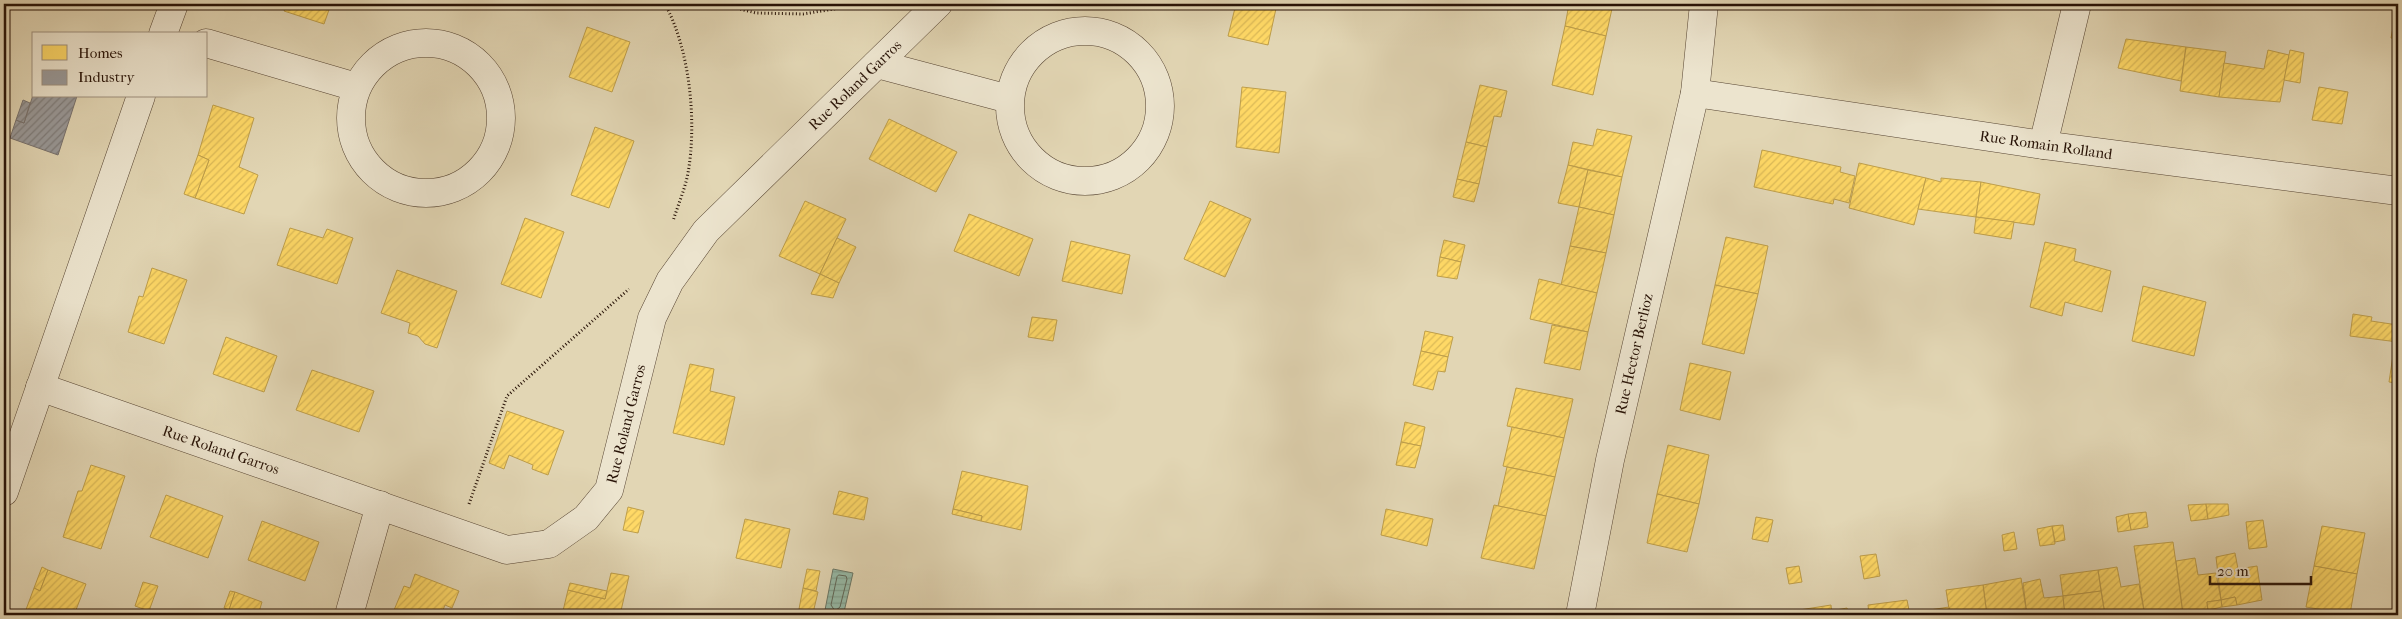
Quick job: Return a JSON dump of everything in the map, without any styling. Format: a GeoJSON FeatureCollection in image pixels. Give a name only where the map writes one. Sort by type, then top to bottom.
{"type":"FeatureCollection","features":[{"type":"Feature","properties":{"kind":"street"},"geometry":{"type":"LineString","coordinates":[[167,32],[174,4]]}},
{"type":"Feature","properties":{"kind":"street","name":"Rue Roland Garros"},"geometry":{"type":"LineString","coordinates":[[40,387],[507,550],[549,544],[586,518],[609,490],[652,318],[670,281],[706,231],[938,4]]}},
{"type":"Feature","properties":{"kind":"street","name":"Rue Hector Berlioz"},"geometry":{"type":"LineString","coordinates":[[1580,615],[1610,460],[1695,93],[1704,4]]}},
{"type":"Feature","properties":{"kind":"street"},"geometry":{"type":"LineString","coordinates":[[2043,145],[2077,4]]}},
{"type":"Feature","properties":{"kind":"street"},"geometry":{"type":"LineString","coordinates":[[1074,31],[1098,31],[1117,37],[1137,50],[1152,70],[1160,97],[1159,123],[1150,146],[1132,166],[1106,179],[1077,182],[1054,176],[1034,163],[1020,145],[1012,126],[1010,98],[1016,74],[1031,52],[1048,39],[1074,31]]}},
{"type":"Feature","properties":{"kind":"street"},"geometry":{"type":"LineString","coordinates":[[414,43],[438,43],[458,49],[477,63],[492,82],[501,110],[500,135],[490,158],[473,178],[446,191],[417,194],[395,188],[375,175],[361,158],[352,138],[350,110],[356,87],[372,64],[389,52],[414,43]]}},
{"type":"Feature","properties":{"kind":"street"},"geometry":{"type":"LineString","coordinates":[[208,44],[356,87]]}},
{"type":"Feature","properties":{"kind":"street"},"geometry":{"type":"LineString","coordinates":[[877,64],[1010,98]]}},
{"type":"Feature","properties":{"kind":"street","name":"Rue Romain Rolland"},"geometry":{"type":"LineString","coordinates":[[1695,93],[2043,145],[2398,191]]}},
{"type":"Feature","properties":{"kind":"street"},"geometry":{"type":"LineString","coordinates":[[4,492],[141,98]]}},
{"type":"Feature","properties":{"kind":"street"},"geometry":{"type":"LineString","coordinates":[[349,615],[380,505]]}},
{"type":"Feature","properties":{"kind":"path"},"geometry":{"type":"LineString","coordinates":[[665,4],[687,66],[692,116],[688,173],[671,226]]}},
{"type":"Feature","properties":{"kind":"path"},"geometry":{"type":"LineString","coordinates":[[720,4],[756,13],[803,14],[865,4]]}},
{"type":"Feature","properties":{"kind":"path"},"geometry":{"type":"LineString","coordinates":[[458,532],[507,396],[626,293],[631,285]]}},
{"type":"Feature","properties":{"kind":"water"},"geometry":{"type":"Polygon","coordinates":[[[833,569],[853,573],[844,612],[840,615],[829,615],[828,610],[825,610],[833,569]]]}},
{"type":"Feature","properties":{"kind":"building: Homes"},"geometry":{"type":"Polygon","coordinates":[[[287,4],[331,4],[324,24],[284,11],[287,4]]]}},
{"type":"Feature","properties":{"kind":"building: Homes"},"geometry":{"type":"Polygon","coordinates":[[[1236,4],[1277,4],[1268,45],[1228,36],[1236,4]]]}},
{"type":"Feature","properties":{"kind":"building: Homes"},"geometry":{"type":"Polygon","coordinates":[[[1569,4],[1613,4],[1606,36],[1565,26],[1569,4]]]}},
{"type":"Feature","properties":{"kind":"building: Homes"},"geometry":{"type":"Polygon","coordinates":[[[2396,11],[2398,11],[2398,39],[2391,38],[2396,11]]]}},
{"type":"Feature","properties":{"kind":"building: Homes"},"geometry":{"type":"Polygon","coordinates":[[[1565,26],[1606,36],[1593,95],[1552,85],[1565,26]]]}},
{"type":"Feature","properties":{"kind":"building: Homes"},"geometry":{"type":"Polygon","coordinates":[[[587,27],[630,42],[612,92],[569,77],[587,27]]]}},
{"type":"Feature","properties":{"kind":"building: Homes"},"geometry":{"type":"Polygon","coordinates":[[[2126,39],[2186,47],[2181,81],[2118,68],[2126,39]]]}},
{"type":"Feature","properties":{"kind":"building: Homes"},"geometry":{"type":"Polygon","coordinates":[[[2186,47],[2226,52],[2219,97],[2180,91],[2186,47]]]}},
{"type":"Feature","properties":{"kind":"building: Homes"},"geometry":{"type":"Polygon","coordinates":[[[2268,50],[2289,55],[2280,102],[2219,97],[2224,63],[2264,69],[2268,50]]]}},
{"type":"Feature","properties":{"kind":"building: Homes"},"geometry":{"type":"Polygon","coordinates":[[[2290,50],[2304,53],[2300,83],[2284,80],[2290,50]]]}},
{"type":"Feature","properties":{"kind":"building: Homes"},"geometry":{"type":"Polygon","coordinates":[[[1480,85],[1507,91],[1501,117],[1494,116],[1487,147],[1466,142],[1480,85]]]}},
{"type":"Feature","properties":{"kind":"building: Homes"},"geometry":{"type":"Polygon","coordinates":[[[1242,87],[1286,92],[1279,153],[1236,147],[1242,87]]]}},
{"type":"Feature","properties":{"kind":"building: Homes"},"geometry":{"type":"Polygon","coordinates":[[[2319,87],[2348,92],[2342,124],[2312,120],[2319,87]]]}},
{"type":"Feature","properties":{"kind":"building: Homes"},"geometry":{"type":"Polygon","coordinates":[[[213,105],[254,118],[239,167],[258,175],[244,214],[195,198],[209,160],[198,155],[213,105]]]}},
{"type":"Feature","properties":{"kind":"building: Homes"},"geometry":{"type":"Polygon","coordinates":[[[889,119],[957,152],[936,192],[869,159],[889,119]]]}},
{"type":"Feature","properties":{"kind":"building: Homes"},"geometry":{"type":"Polygon","coordinates":[[[595,127],[634,141],[609,208],[571,195],[595,127]]]}},
{"type":"Feature","properties":{"kind":"building: Homes"},"geometry":{"type":"Polygon","coordinates":[[[1597,129],[1632,136],[1622,177],[1568,165],[1573,142],[1593,146],[1597,129]]]}},
{"type":"Feature","properties":{"kind":"building: Homes"},"geometry":{"type":"Polygon","coordinates":[[[1466,142],[1487,147],[1479,184],[1457,179],[1466,142]]]}},
{"type":"Feature","properties":{"kind":"building: Homes"},"geometry":{"type":"Polygon","coordinates":[[[1762,150],[1841,167],[1840,172],[1855,176],[1849,203],[1834,199],[1833,204],[1754,187],[1762,150]]]}},
{"type":"Feature","properties":{"kind":"building: Homes"},"geometry":{"type":"Polygon","coordinates":[[[198,155],[209,160],[195,198],[184,194],[198,155]]]}},
{"type":"Feature","properties":{"kind":"building: Homes"},"geometry":{"type":"Polygon","coordinates":[[[1859,163],[1926,178],[1914,225],[1849,208],[1859,163]]]}},
{"type":"Feature","properties":{"kind":"building: Homes"},"geometry":{"type":"Polygon","coordinates":[[[1568,165],[1588,170],[1579,207],[1558,203],[1568,165]]]}},
{"type":"Feature","properties":{"kind":"building: Homes"},"geometry":{"type":"Polygon","coordinates":[[[1588,170],[1622,177],[1614,215],[1579,207],[1588,170]]]}},
{"type":"Feature","properties":{"kind":"building: Homes"},"geometry":{"type":"Polygon","coordinates":[[[1926,178],[1941,182],[1941,178],[1981,182],[1976,217],[1918,209],[1926,178]]]}},
{"type":"Feature","properties":{"kind":"building: Homes"},"geometry":{"type":"Polygon","coordinates":[[[1457,179],[1479,184],[1474,202],[1453,197],[1457,179]]]}},
{"type":"Feature","properties":{"kind":"building: Homes"},"geometry":{"type":"Polygon","coordinates":[[[1981,182],[2040,194],[2034,225],[1976,217],[1981,182]]]}},
{"type":"Feature","properties":{"kind":"building: Homes"},"geometry":{"type":"Polygon","coordinates":[[[805,201],[846,219],[820,274],[779,256],[805,201]]]}},
{"type":"Feature","properties":{"kind":"building: Homes"},"geometry":{"type":"Polygon","coordinates":[[[1210,201],[1251,219],[1225,277],[1184,259],[1210,201]]]}},
{"type":"Feature","properties":{"kind":"building: Homes"},"geometry":{"type":"Polygon","coordinates":[[[1579,207],[1614,215],[1606,253],[1570,246],[1579,207]]]}},
{"type":"Feature","properties":{"kind":"building: Homes"},"geometry":{"type":"Polygon","coordinates":[[[969,214],[1033,239],[1019,276],[954,251],[969,214]]]}},
{"type":"Feature","properties":{"kind":"building: Homes"},"geometry":{"type":"Polygon","coordinates":[[[1976,217],[2014,222],[2011,239],[1974,233],[1976,217]]]}},
{"type":"Feature","properties":{"kind":"building: Homes"},"geometry":{"type":"Polygon","coordinates":[[[525,218],[564,232],[541,298],[501,284],[525,218]]]}},
{"type":"Feature","properties":{"kind":"building: Homes"},"geometry":{"type":"Polygon","coordinates":[[[290,228],[323,238],[327,229],[353,238],[337,284],[277,265],[290,228]]]}},
{"type":"Feature","properties":{"kind":"building: Homes"},"geometry":{"type":"Polygon","coordinates":[[[1726,237],[1768,246],[1758,294],[1715,285],[1726,237]]]}},
{"type":"Feature","properties":{"kind":"building: Homes"},"geometry":{"type":"Polygon","coordinates":[[[837,238],[856,247],[839,283],[820,274],[837,238]]]}},
{"type":"Feature","properties":{"kind":"building: Homes"},"geometry":{"type":"Polygon","coordinates":[[[1444,240],[1465,245],[1461,262],[1440,257],[1444,240]]]}},
{"type":"Feature","properties":{"kind":"building: Homes"},"geometry":{"type":"Polygon","coordinates":[[[1071,241],[1130,255],[1122,294],[1062,281],[1071,241]]]}},
{"type":"Feature","properties":{"kind":"building: Homes"},"geometry":{"type":"Polygon","coordinates":[[[2045,242],[2076,249],[2074,261],[2111,271],[2102,312],[2065,302],[2062,316],[2030,307],[2045,242]]]}},
{"type":"Feature","properties":{"kind":"building: Homes"},"geometry":{"type":"Polygon","coordinates":[[[1570,246],[1606,253],[1597,293],[1561,285],[1570,246]]]}},
{"type":"Feature","properties":{"kind":"building: Homes"},"geometry":{"type":"Polygon","coordinates":[[[1440,257],[1461,262],[1457,279],[1437,276],[1440,257]]]}},
{"type":"Feature","properties":{"kind":"building: Homes"},"geometry":{"type":"Polygon","coordinates":[[[152,268],[187,280],[164,344],[128,332],[139,296],[143,297],[152,268]]]}},
{"type":"Feature","properties":{"kind":"building: Homes"},"geometry":{"type":"Polygon","coordinates":[[[397,270],[457,291],[437,348],[425,344],[418,336],[408,333],[410,323],[381,313],[397,270]]]}},
{"type":"Feature","properties":{"kind":"building: Homes"},"geometry":{"type":"Polygon","coordinates":[[[820,274],[839,283],[833,298],[811,294],[820,274]]]}},
{"type":"Feature","properties":{"kind":"building: Homes"},"geometry":{"type":"Polygon","coordinates":[[[1539,279],[1597,293],[1588,332],[1530,319],[1539,279]]]}},
{"type":"Feature","properties":{"kind":"building: Homes"},"geometry":{"type":"Polygon","coordinates":[[[1715,285],[1758,294],[1744,354],[1702,344],[1715,285]]]}},
{"type":"Feature","properties":{"kind":"building: Homes"},"geometry":{"type":"Polygon","coordinates":[[[2143,286],[2206,302],[2194,356],[2132,341],[2143,286]]]}},
{"type":"Feature","properties":{"kind":"building: Homes"},"geometry":{"type":"Polygon","coordinates":[[[2353,314],[2372,317],[2371,321],[2398,325],[2398,342],[2350,336],[2353,314]]]}},
{"type":"Feature","properties":{"kind":"building: Homes"},"geometry":{"type":"Polygon","coordinates":[[[1032,317],[1057,320],[1053,341],[1028,337],[1032,317]]]}},
{"type":"Feature","properties":{"kind":"building: Homes"},"geometry":{"type":"Polygon","coordinates":[[[1552,325],[1588,332],[1580,370],[1544,363],[1552,325]]]}},
{"type":"Feature","properties":{"kind":"building: Homes"},"geometry":{"type":"Polygon","coordinates":[[[1425,331],[1453,337],[1448,357],[1421,351],[1425,331]]]}},
{"type":"Feature","properties":{"kind":"building: Homes"},"geometry":{"type":"Polygon","coordinates":[[[226,337],[277,356],[264,392],[213,374],[226,337]]]}},
{"type":"Feature","properties":{"kind":"building: Homes"},"geometry":{"type":"Polygon","coordinates":[[[2395,342],[2398,342],[2398,415],[2393,414],[2397,383],[2389,382],[2395,342]]]}},
{"type":"Feature","properties":{"kind":"building: Homes"},"geometry":{"type":"Polygon","coordinates":[[[1421,351],[1448,357],[1445,372],[1438,371],[1433,390],[1413,385],[1421,351]]]}},
{"type":"Feature","properties":{"kind":"building: Homes"},"geometry":{"type":"Polygon","coordinates":[[[1690,363],[1731,372],[1720,420],[1680,410],[1690,363]]]}},
{"type":"Feature","properties":{"kind":"building: Homes"},"geometry":{"type":"Polygon","coordinates":[[[690,364],[714,369],[710,391],[735,397],[724,445],[673,433],[690,364]]]}},
{"type":"Feature","properties":{"kind":"building: Homes"},"geometry":{"type":"Polygon","coordinates":[[[312,370],[374,391],[359,432],[296,410],[312,370]]]}},
{"type":"Feature","properties":{"kind":"building: Homes"},"geometry":{"type":"Polygon","coordinates":[[[1516,388],[1573,399],[1564,438],[1507,426],[1516,388]]]}},
{"type":"Feature","properties":{"kind":"building: Homes"},"geometry":{"type":"Polygon","coordinates":[[[507,411],[564,431],[548,475],[532,469],[533,465],[509,455],[504,469],[489,463],[507,411]]]}},
{"type":"Feature","properties":{"kind":"building: Homes"},"geometry":{"type":"Polygon","coordinates":[[[1405,422],[1425,427],[1421,446],[1401,442],[1405,422]]]}},
{"type":"Feature","properties":{"kind":"building: Homes"},"geometry":{"type":"Polygon","coordinates":[[[1512,427],[1564,438],[1555,477],[1503,466],[1512,427]]]}},
{"type":"Feature","properties":{"kind":"building: Homes"},"geometry":{"type":"Polygon","coordinates":[[[1401,442],[1421,446],[1415,468],[1396,465],[1401,442]]]}},
{"type":"Feature","properties":{"kind":"building: Homes"},"geometry":{"type":"Polygon","coordinates":[[[1668,445],[1709,455],[1699,504],[1657,494],[1668,445]]]}},
{"type":"Feature","properties":{"kind":"building: Homes"},"geometry":{"type":"Polygon","coordinates":[[[91,465],[125,476],[101,549],[63,537],[78,491],[82,491],[91,465]]]}},
{"type":"Feature","properties":{"kind":"building: Homes"},"geometry":{"type":"Polygon","coordinates":[[[1507,467],[1555,477],[1546,516],[1498,506],[1507,467]]]}},
{"type":"Feature","properties":{"kind":"building: Homes"},"geometry":{"type":"Polygon","coordinates":[[[962,471],[1028,486],[1021,530],[981,521],[982,516],[953,509],[962,471]]]}},
{"type":"Feature","properties":{"kind":"building: Homes"},"geometry":{"type":"Polygon","coordinates":[[[839,491],[868,498],[864,520],[833,514],[839,491]]]}},
{"type":"Feature","properties":{"kind":"building: Homes"},"geometry":{"type":"Polygon","coordinates":[[[1657,494],[1699,504],[1687,552],[1647,543],[1657,494]]]}},
{"type":"Feature","properties":{"kind":"building: Homes"},"geometry":{"type":"Polygon","coordinates":[[[166,495],[223,516],[208,558],[150,537],[166,495]]]}},
{"type":"Feature","properties":{"kind":"building: Homes"},"geometry":{"type":"Polygon","coordinates":[[[2206,504],[2208,519],[2191,521],[2188,505],[2206,504]]]}},
{"type":"Feature","properties":{"kind":"building: Homes"},"geometry":{"type":"Polygon","coordinates":[[[2206,504],[2228,504],[2229,515],[2208,519],[2206,504]]]}},
{"type":"Feature","properties":{"kind":"building: Homes"},"geometry":{"type":"Polygon","coordinates":[[[1494,505],[1546,516],[1534,569],[1481,558],[1494,505]]]}},
{"type":"Feature","properties":{"kind":"building: Homes"},"geometry":{"type":"Polygon","coordinates":[[[628,507],[644,511],[638,533],[623,530],[628,507]]]}},
{"type":"Feature","properties":{"kind":"building: Homes"},"geometry":{"type":"Polygon","coordinates":[[[953,509],[982,516],[981,521],[952,514],[953,509]]]}},
{"type":"Feature","properties":{"kind":"building: Homes"},"geometry":{"type":"Polygon","coordinates":[[[1386,509],[1433,519],[1427,546],[1381,535],[1386,509]]]}},
{"type":"Feature","properties":{"kind":"building: Homes"},"geometry":{"type":"Polygon","coordinates":[[[2146,512],[2148,527],[2131,530],[2128,514],[2146,512]]]}},
{"type":"Feature","properties":{"kind":"building: Homes"},"geometry":{"type":"Polygon","coordinates":[[[2128,514],[2131,530],[2118,532],[2116,517],[2128,514]]]}},
{"type":"Feature","properties":{"kind":"building: Homes"},"geometry":{"type":"Polygon","coordinates":[[[1756,517],[1773,520],[1768,542],[1752,539],[1756,517]]]}},
{"type":"Feature","properties":{"kind":"building: Homes"},"geometry":{"type":"Polygon","coordinates":[[[745,519],[790,529],[781,568],[736,558],[745,519]]]}},
{"type":"Feature","properties":{"kind":"building: Homes"},"geometry":{"type":"Polygon","coordinates":[[[2263,520],[2267,547],[2249,549],[2246,522],[2263,520]]]}},
{"type":"Feature","properties":{"kind":"building: Homes"},"geometry":{"type":"Polygon","coordinates":[[[262,521],[319,542],[305,581],[248,560],[262,521]]]}},
{"type":"Feature","properties":{"kind":"building: Homes"},"geometry":{"type":"Polygon","coordinates":[[[2063,525],[2065,540],[2055,542],[2052,526],[2063,525]]]}},
{"type":"Feature","properties":{"kind":"building: Homes"},"geometry":{"type":"Polygon","coordinates":[[[2052,526],[2055,544],[2040,546],[2037,529],[2052,526]]]}},
{"type":"Feature","properties":{"kind":"building: Homes"},"geometry":{"type":"Polygon","coordinates":[[[2322,526],[2365,533],[2357,574],[2314,566],[2322,526]]]}},
{"type":"Feature","properties":{"kind":"building: Homes"},"geometry":{"type":"Polygon","coordinates":[[[2014,532],[2017,549],[2004,551],[2002,535],[2014,532]]]}},
{"type":"Feature","properties":{"kind":"building: Homes"},"geometry":{"type":"Polygon","coordinates":[[[2173,542],[2183,613],[2158,615],[2157,610],[2144,611],[2134,546],[2173,542]]]}},
{"type":"Feature","properties":{"kind":"building: Homes"},"geometry":{"type":"Polygon","coordinates":[[[2235,553],[2238,569],[2257,566],[2262,600],[2237,605],[2235,597],[2221,600],[2216,557],[2235,553]]]}},
{"type":"Feature","properties":{"kind":"building: Homes"},"geometry":{"type":"Polygon","coordinates":[[[1876,554],[1880,576],[1864,579],[1860,556],[1876,554]]]}},
{"type":"Feature","properties":{"kind":"building: Homes"},"geometry":{"type":"Polygon","coordinates":[[[2195,558],[2198,575],[2216,573],[2221,600],[2207,602],[2208,610],[2183,613],[2176,561],[2195,558]]]}},
{"type":"Feature","properties":{"kind":"building: Homes"},"geometry":{"type":"Polygon","coordinates":[[[1799,566],[1802,582],[1789,584],[1786,568],[1799,566]]]}},
{"type":"Feature","properties":{"kind":"building: Homes"},"geometry":{"type":"Polygon","coordinates":[[[2314,566],[2357,574],[2350,614],[2306,607],[2314,566]]]}},
{"type":"Feature","properties":{"kind":"building: Homes"},"geometry":{"type":"Polygon","coordinates":[[[42,567],[48,570],[40,591],[34,588],[42,567]]]}},
{"type":"Feature","properties":{"kind":"building: Homes"},"geometry":{"type":"Polygon","coordinates":[[[2117,567],[2121,587],[2139,584],[2144,611],[2132,615],[2105,615],[2098,570],[2117,567]]]}},
{"type":"Feature","properties":{"kind":"building: Homes"},"geometry":{"type":"Polygon","coordinates":[[[807,569],[820,571],[816,591],[803,588],[807,569]]]}},
{"type":"Feature","properties":{"kind":"building: Homes"},"geometry":{"type":"Polygon","coordinates":[[[48,570],[86,584],[74,615],[24,615],[34,588],[40,591],[48,570]]]}},
{"type":"Feature","properties":{"kind":"building: Homes"},"geometry":{"type":"Polygon","coordinates":[[[2098,570],[2101,591],[2063,596],[2060,575],[2098,570]]]}},
{"type":"Feature","properties":{"kind":"building: Homes"},"geometry":{"type":"Polygon","coordinates":[[[611,573],[629,576],[620,615],[562,615],[568,590],[605,599],[611,573]]]}},
{"type":"Feature","properties":{"kind":"building: Homes"},"geometry":{"type":"Polygon","coordinates":[[[415,574],[459,591],[452,608],[445,605],[441,615],[392,615],[404,586],[410,588],[415,574]]]}},
{"type":"Feature","properties":{"kind":"building: Homes"},"geometry":{"type":"Polygon","coordinates":[[[2021,578],[2027,615],[1987,615],[1983,585],[2021,578]]]}},
{"type":"Feature","properties":{"kind":"building: Homes"},"geometry":{"type":"Polygon","coordinates":[[[2040,579],[2044,598],[2063,596],[2065,615],[2027,615],[2023,583],[2040,579]]]}},
{"type":"Feature","properties":{"kind":"building: Homes"},"geometry":{"type":"Polygon","coordinates":[[[143,582],[158,586],[149,611],[135,606],[143,582]]]}},
{"type":"Feature","properties":{"kind":"building: Homes"},"geometry":{"type":"Polygon","coordinates":[[[570,583],[607,591],[605,599],[568,590],[570,583]]]}},
{"type":"Feature","properties":{"kind":"building: Homes"},"geometry":{"type":"Polygon","coordinates":[[[1983,585],[1987,615],[1950,615],[1946,590],[1983,585]]]}},
{"type":"Feature","properties":{"kind":"building: Homes"},"geometry":{"type":"Polygon","coordinates":[[[803,588],[818,592],[813,613],[799,609],[803,588]]]}},
{"type":"Feature","properties":{"kind":"building: Homes"},"geometry":{"type":"Polygon","coordinates":[[[230,591],[235,592],[229,610],[224,608],[230,591]]]}},
{"type":"Feature","properties":{"kind":"building: Homes"},"geometry":{"type":"Polygon","coordinates":[[[2101,591],[2105,615],[2065,615],[2063,596],[2101,591]]]}},
{"type":"Feature","properties":{"kind":"building: Homes"},"geometry":{"type":"Polygon","coordinates":[[[235,592],[262,602],[258,615],[245,615],[229,610],[235,592]]]}},
{"type":"Feature","properties":{"kind":"building: Homes"},"geometry":{"type":"Polygon","coordinates":[[[2235,597],[2237,605],[2222,607],[2221,600],[2235,597]]]}},
{"type":"Feature","properties":{"kind":"building: Homes"},"geometry":{"type":"Polygon","coordinates":[[[1907,600],[1910,615],[1869,615],[1868,605],[1907,600]]]}},
{"type":"Feature","properties":{"kind":"building: Homes"},"geometry":{"type":"Polygon","coordinates":[[[2221,600],[2222,607],[2208,610],[2207,602],[2221,600]]]}},
{"type":"Feature","properties":{"kind":"building: Homes"},"geometry":{"type":"Polygon","coordinates":[[[1831,605],[1832,615],[1793,615],[1793,611],[1831,605]]]}},
{"type":"Feature","properties":{"kind":"building: Homes"},"geometry":{"type":"Polygon","coordinates":[[[1949,607],[1950,615],[1910,615],[1910,613],[1949,607]]]}},
{"type":"Feature","properties":{"kind":"building: Homes"},"geometry":{"type":"Polygon","coordinates":[[[1847,608],[1849,615],[1832,615],[1831,611],[1847,608]]]}},
{"type":"Feature","properties":{"kind":"building: Homes"},"geometry":{"type":"Polygon","coordinates":[[[799,609],[818,613],[817,615],[797,615],[799,609]]]}},
{"type":"Feature","properties":{"kind":"building: Industry"},"geometry":{"type":"Polygon","coordinates":[[[32,98],[76,98],[58,155],[10,138],[16,120],[24,123],[32,98]]]}},
{"type":"Feature","properties":{"kind":"building: Industry"},"geometry":{"type":"Polygon","coordinates":[[[23,100],[30,103],[24,123],[16,120],[23,100]]]}}]}
